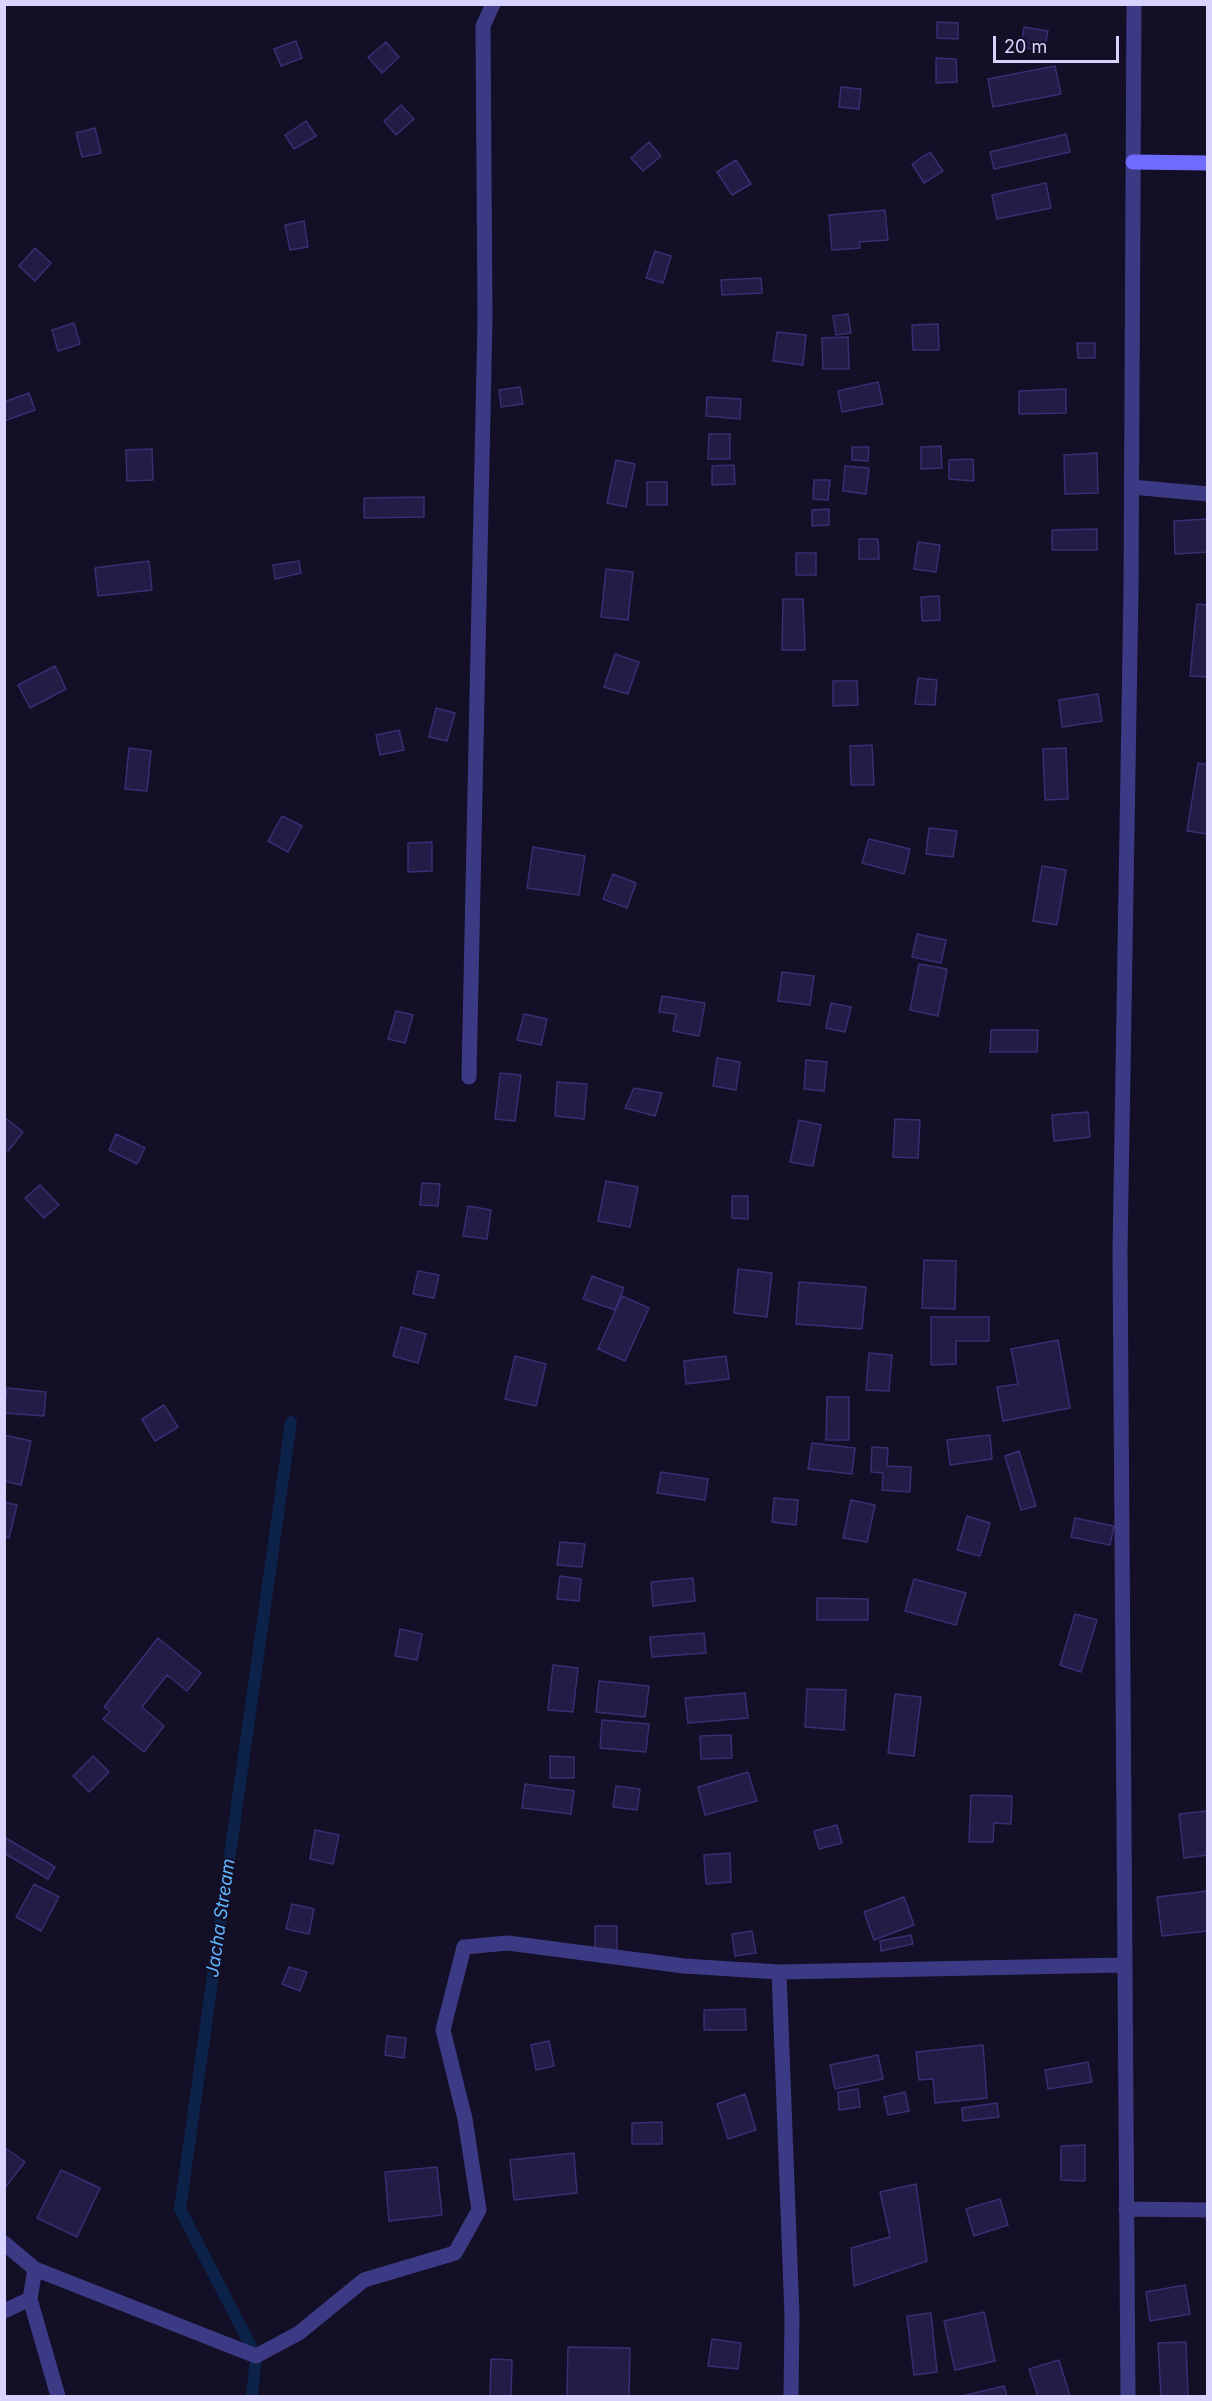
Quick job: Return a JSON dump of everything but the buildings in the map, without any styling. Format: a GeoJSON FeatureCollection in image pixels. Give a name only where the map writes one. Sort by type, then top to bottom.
{"type":"FeatureCollection","features":[{"type":"Feature","properties":{"kind":"street"},"geometry":{"type":"LineString","coordinates":[[469,1077],[485,330],[483,26],[493,4]]}},
{"type":"Feature","properties":{"kind":"street"},"geometry":{"type":"LineString","coordinates":[[1128,2397],[1123,1965],[1120,1251],[1132,487],[1134,4]]}},
{"type":"Feature","properties":{"kind":"street"},"geometry":{"type":"LineString","coordinates":[[1133,162],[1208,162]]}},
{"type":"Feature","properties":{"kind":"street"},"geometry":{"type":"LineString","coordinates":[[1132,487],[1208,495]]}},
{"type":"Feature","properties":{"kind":"street"},"geometry":{"type":"LineString","coordinates":[[4,2243],[35,2269],[256,2356],[299,2333],[364,2280],[455,2253],[479,2210],[465,2119],[443,2030],[464,1947],[508,1943],[684,1966],[779,1972],[1123,1965]]}},
{"type":"Feature","properties":{"kind":"street"},"geometry":{"type":"LineString","coordinates":[[779,1972],[792,2316],[791,2397]]}},
{"type":"Feature","properties":{"kind":"street"},"geometry":{"type":"LineString","coordinates":[[1126,2209],[1208,2210]]}},
{"type":"Feature","properties":{"kind":"street"},"geometry":{"type":"LineString","coordinates":[[35,2269],[30,2299],[58,2397]]}},
{"type":"Feature","properties":{"kind":"street"},"geometry":{"type":"LineString","coordinates":[[4,2311],[30,2299]]}},
{"type":"Feature","properties":{"kind":"waterway","name":"Jacha Stream"},"geometry":{"type":"LineString","coordinates":[[252,2396],[256,2356],[180,2209],[291,1422]]}}]}
